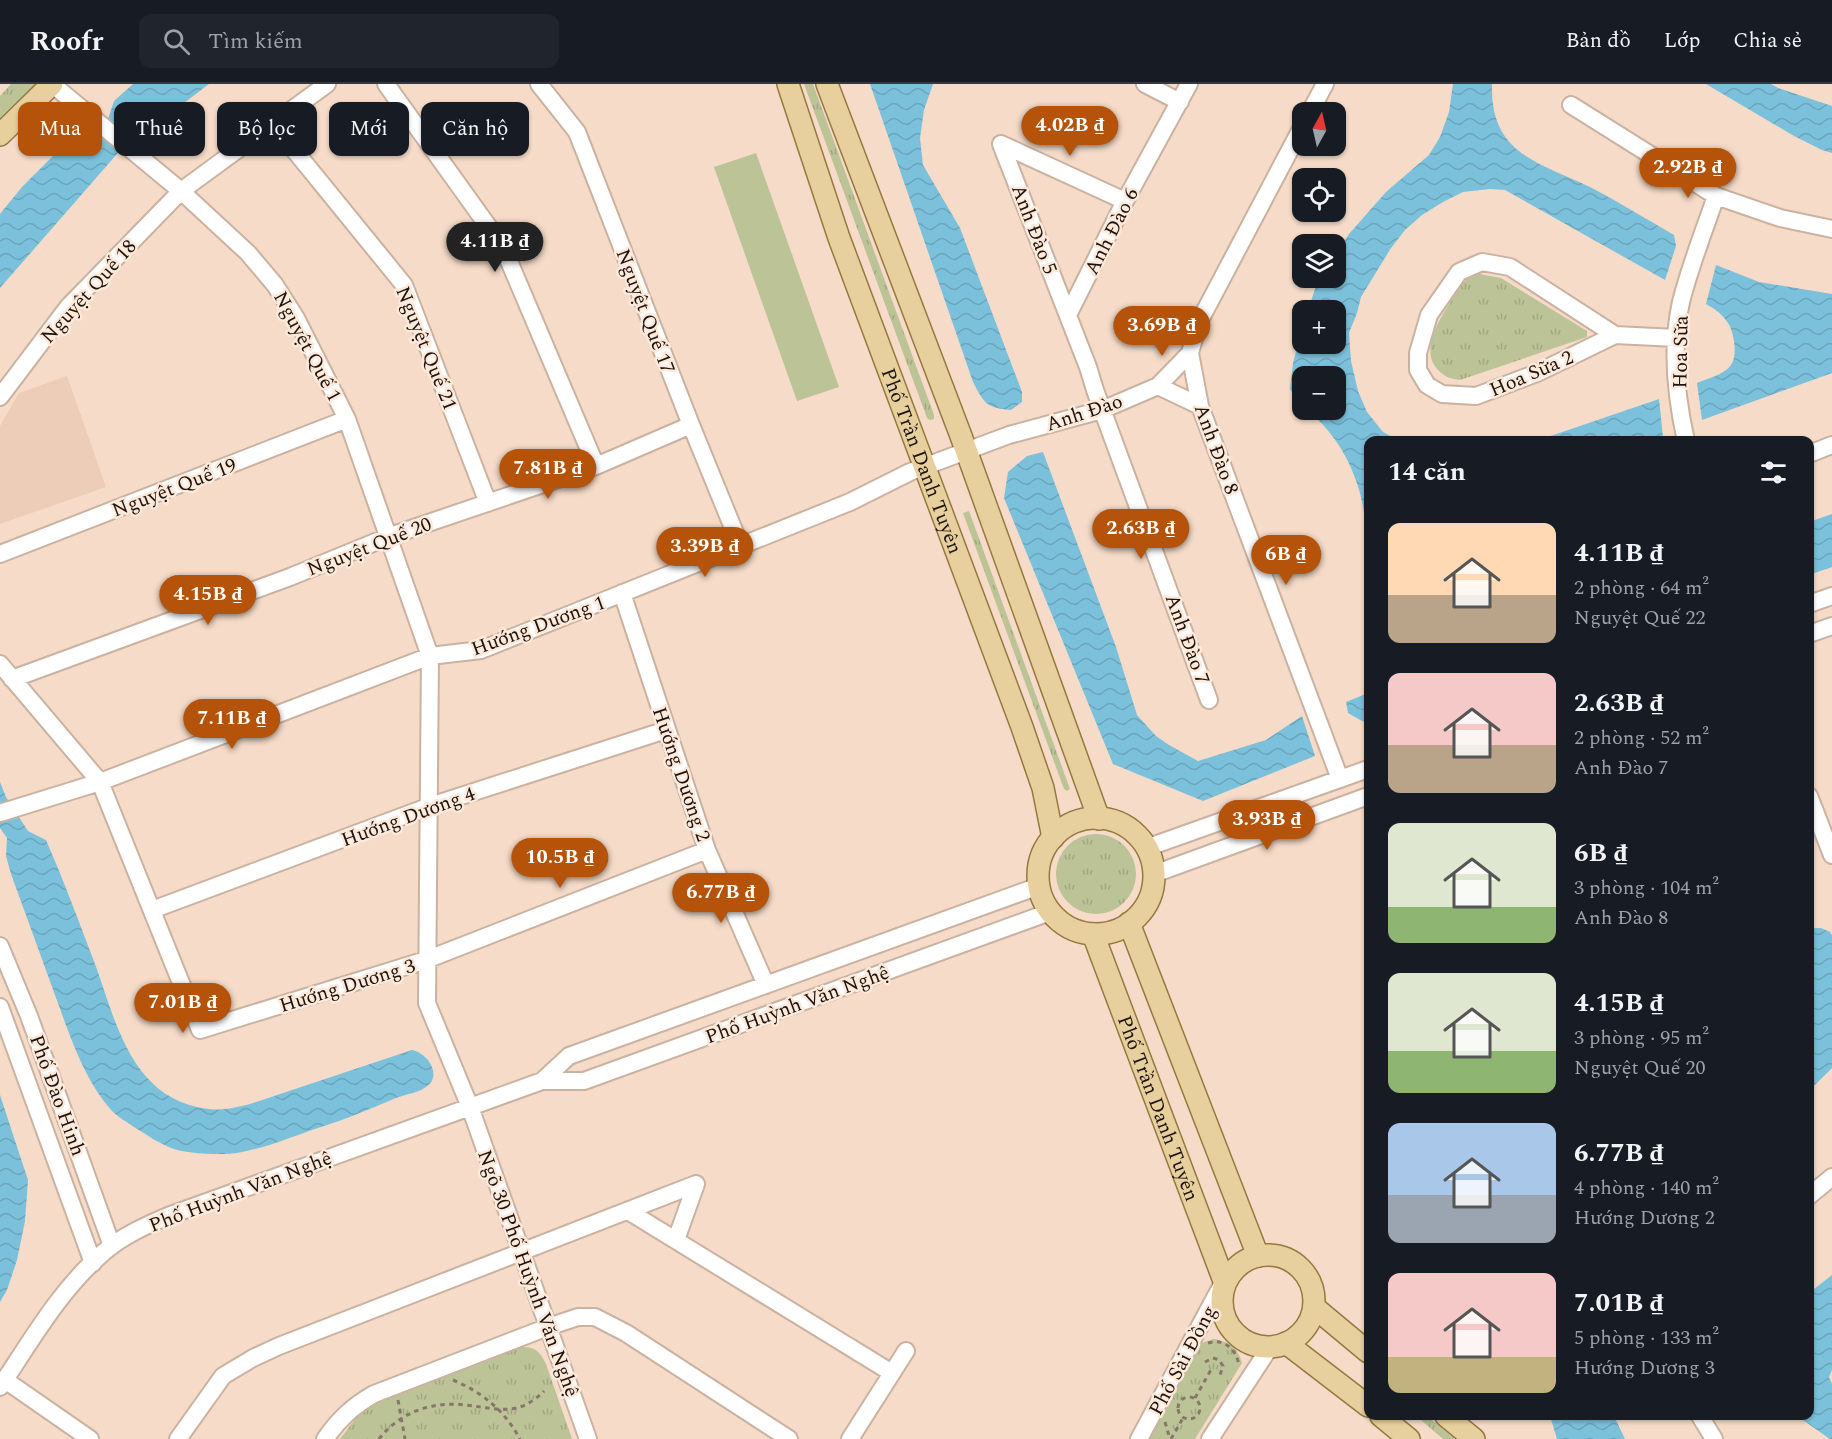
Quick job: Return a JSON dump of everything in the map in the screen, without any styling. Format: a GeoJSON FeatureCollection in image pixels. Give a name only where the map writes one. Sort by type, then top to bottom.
{"type":"FeatureCollection","features":[{"type":"Feature","properties":{"kind":"main road"},"geometry":{"type":"LineString","coordinates":[[0,135],[52,84]]}},
{"type":"Feature","properties":{"kind":"main road","name":"Phố Trần Danh Tuyên"},"geometry":{"type":"LineString","coordinates":[[788,84],[839,238],[1033,757],[1044,790],[1053,838]]}},
{"type":"Feature","properties":{"kind":"main road"},"geometry":{"type":"LineString","coordinates":[[827,84],[966,451],[1099,819]]}},
{"type":"Feature","properties":{"kind":"main road"},"geometry":{"type":"LineString","coordinates":[[1099,819],[1113,821],[1126,827],[1137,836],[1146,848],[1154,874],[1153,889],[1148,903],[1139,915],[1129,923],[1105,933],[1093,934],[1069,927],[1050,912],[1043,900],[1038,873],[1040,860],[1053,838],[1074,823],[1099,819]]}},
{"type":"Feature","properties":{"kind":"main road","name":"Phố Trần Danh Tuyên"},"geometry":{"type":"LineString","coordinates":[[1129,923],[1257,1256]]}},
{"type":"Feature","properties":{"kind":"main road","name":"Phố Trần Danh Tuyên"},"geometry":{"type":"LineString","coordinates":[[1093,934],[1224,1281]]}},
{"type":"Feature","properties":{"kind":"main road"},"geometry":{"type":"LineString","coordinates":[[1257,1256],[1279,1256],[1292,1262],[1300,1268],[1311,1283],[1314,1307],[1311,1318],[1304,1330],[1278,1345],[1260,1346],[1247,1342],[1231,1329],[1224,1317],[1222,1303],[1224,1281],[1238,1266],[1257,1256]]}},
{"type":"Feature","properties":{"kind":"main road"},"geometry":{"type":"LineString","coordinates":[[1314,1307],[1364,1349]]}},
{"type":"Feature","properties":{"kind":"main road"},"geometry":{"type":"LineString","coordinates":[[1278,1345],[1364,1403]]}},
{"type":"Feature","properties":{"kind":"main road"},"geometry":{"type":"LineString","coordinates":[[1386,1420],[1409,1439]]}},
{"type":"Feature","properties":{"kind":"main road"},"geometry":{"type":"LineString","coordinates":[[1451,1420],[1474,1439]]}},
{"type":"Feature","properties":{"kind":"street","name":"Nguyệt Quế 1"},"geometry":{"type":"LineString","coordinates":[[52,84],[181,191],[248,253],[275,285],[296,318],[347,419],[390,536],[430,656],[430,806],[426,960]]}},
{"type":"Feature","properties":{"kind":"street"},"geometry":{"type":"LineString","coordinates":[[303,102],[327,84]]}},
{"type":"Feature","properties":{"kind":"street"},"geometry":{"type":"LineString","coordinates":[[386,84],[503,248],[596,466]]}},
{"type":"Feature","properties":{"kind":"street","name":"Nguyệt Quế 17"},"geometry":{"type":"LineString","coordinates":[[539,84],[577,132],[740,545]]}},
{"type":"Feature","properties":{"kind":"street"},"geometry":{"type":"LineString","coordinates":[[1145,84],[1180,102]]}},
{"type":"Feature","properties":{"kind":"street","name":"Anh Đào 6"},"geometry":{"type":"LineString","coordinates":[[1068,315],[1125,201],[1189,84]]}},
{"type":"Feature","properties":{"kind":"street"},"geometry":{"type":"LineString","coordinates":[[1315,102],[1325,84]]}},
{"type":"Feature","properties":{"kind":"street"},"geometry":{"type":"LineString","coordinates":[[1571,105],[1716,196],[1780,218],[1832,229]]}},
{"type":"Feature","properties":{"kind":"street","name":"Anh Đào 5"},"geometry":{"type":"LineString","coordinates":[[1102,410],[1068,315],[1001,144],[1125,201]]}},
{"type":"Feature","properties":{"kind":"street","name":"Anh Đào 8"},"geometry":{"type":"LineString","coordinates":[[1292,146],[1198,324],[1190,353],[1200,406],[1340,779]]}},
{"type":"Feature","properties":{"kind":"street"},"geometry":{"type":"LineString","coordinates":[[181,191],[229,156]]}},
{"type":"Feature","properties":{"kind":"street","name":"Nguyệt Quế 21"},"geometry":{"type":"LineString","coordinates":[[299,156],[404,285],[488,502]]}},
{"type":"Feature","properties":{"kind":"street","name":"Nguyệt Quế 18"},"geometry":{"type":"LineString","coordinates":[[0,397],[68,307],[181,191]]}},
{"type":"Feature","properties":{"kind":"street","name":"Hoa Sữa"},"geometry":{"type":"LineString","coordinates":[[1685,436],[1681,418],[1676,338],[1681,303],[1716,196]]}},
{"type":"Feature","properties":{"kind":"street","name":"Hoa Sữa 2"},"geometry":{"type":"LineString","coordinates":[[1615,335],[1510,267],[1482,262],[1459,272],[1429,315],[1418,353],[1418,369],[1427,385],[1442,394],[1476,396],[1537,373],[1615,335],[1676,338]]}},
{"type":"Feature","properties":{"kind":"street","name":"Anh Đào"},"geometry":{"type":"LineString","coordinates":[[966,451],[1009,435],[1102,410],[1158,386],[1190,353]]}},
{"type":"Feature","properties":{"kind":"street"},"geometry":{"type":"LineString","coordinates":[[1158,386],[1200,406]]}},
{"type":"Feature","properties":{"kind":"street","name":"Anh Đào 7"},"geometry":{"type":"LineString","coordinates":[[1102,410],[1209,700]]}},
{"type":"Feature","properties":{"kind":"street","name":"Nguyệt Quế 19"},"geometry":{"type":"LineString","coordinates":[[0,554],[347,419]]}},
{"type":"Feature","properties":{"kind":"street","name":"Nguyệt Quế 20"},"geometry":{"type":"LineString","coordinates":[[12,679],[290,577],[390,536],[596,466],[691,425]]}},
{"type":"Feature","properties":{"kind":"street"},"geometry":{"type":"LineString","coordinates":[[1814,452],[1832,446]]}},
{"type":"Feature","properties":{"kind":"street","name":"Hướng Dương 1"},"geometry":{"type":"LineString","coordinates":[[0,813],[100,782],[430,656],[481,650],[850,502],[910,472],[966,451]]}},
{"type":"Feature","properties":{"kind":"street","name":"Hướng Dương 2"},"geometry":{"type":"LineString","coordinates":[[622,593],[707,850],[766,985]]}},
{"type":"Feature","properties":{"kind":"street"},"geometry":{"type":"LineString","coordinates":[[1814,602],[1832,596]]}},
{"type":"Feature","properties":{"kind":"street"},"geometry":{"type":"LineString","coordinates":[[1814,632],[1832,626]]}},
{"type":"Feature","properties":{"kind":"street"},"geometry":{"type":"LineString","coordinates":[[0,664],[100,782]]}},
{"type":"Feature","properties":{"kind":"street","name":"Hướng Dương 4"},"geometry":{"type":"LineString","coordinates":[[153,910],[430,806],[666,730]]}},
{"type":"Feature","properties":{"kind":"street"},"geometry":{"type":"LineString","coordinates":[[1146,848],[1364,770]]}},
{"type":"Feature","properties":{"kind":"street","name":"Hướng Dương 3"},"geometry":{"type":"LineString","coordinates":[[100,782],[200,1030],[426,960],[707,850]]}},
{"type":"Feature","properties":{"kind":"street"},"geometry":{"type":"LineString","coordinates":[[1154,874],[1364,797]]}},
{"type":"Feature","properties":{"kind":"street"},"geometry":{"type":"LineString","coordinates":[[1285,799],[1294,823]]}},
{"type":"Feature","properties":{"kind":"street"},"geometry":{"type":"LineString","coordinates":[[1814,808],[1831,850]]}},
{"type":"Feature","properties":{"kind":"street","name":"Phố Huỳnh Văn Nghệ"},"geometry":{"type":"LineString","coordinates":[[542,1081],[569,1056],[1039,886]]}},
{"type":"Feature","properties":{"kind":"street","name":"Phố Huỳnh Văn Nghệ"},"geometry":{"type":"LineString","coordinates":[[3,1384],[46,1318],[76,1280],[112,1246],[140,1228],[168,1215],[542,1081],[584,1081],[1050,912]]}},
{"type":"Feature","properties":{"kind":"street","name":"Phố Đào Hinh"},"geometry":{"type":"LineString","coordinates":[[0,946],[35,1032],[112,1246]]}},
{"type":"Feature","properties":{"kind":"street","name":"Ngõ 30 Phố Huỳnh Văn Nghệ"},"geometry":{"type":"LineString","coordinates":[[426,960],[427,1004],[470,1107],[588,1439]]}},
{"type":"Feature","properties":{"kind":"street","name":"Phố Đào Hinh"},"geometry":{"type":"LineString","coordinates":[[0,1007],[93,1263]]}},
{"type":"Feature","properties":{"kind":"street"},"geometry":{"type":"LineString","coordinates":[[1814,1192],[1832,1177]]}},
{"type":"Feature","properties":{"kind":"street"},"geometry":{"type":"LineString","coordinates":[[178,1439],[223,1376],[253,1358],[696,1184],[676,1240]]}},
{"type":"Feature","properties":{"kind":"street"},"geometry":{"type":"LineString","coordinates":[[627,1211],[892,1373]]}},
{"type":"Feature","properties":{"kind":"street","name":"Phố Sài Đồng"},"geometry":{"type":"LineString","coordinates":[[1139,1439],[1224,1281]]}},
{"type":"Feature","properties":{"kind":"street"},"geometry":{"type":"LineString","coordinates":[[325,1439],[339,1420],[355,1405],[396,1386],[548,1327],[578,1317],[595,1317],[626,1333],[789,1439]]}},
{"type":"Feature","properties":{"kind":"street"},"geometry":{"type":"LineString","coordinates":[[1210,1439],[1278,1345]]}},
{"type":"Feature","properties":{"kind":"street"},"geometry":{"type":"LineString","coordinates":[[850,1439],[906,1352]]}},
{"type":"Feature","properties":{"kind":"street"},"geometry":{"type":"LineString","coordinates":[[3,1384],[90,1439]]}},
{"type":"Feature","properties":{"kind":"street"},"geometry":{"type":"LineString","coordinates":[[1702,1420],[1714,1439]]}},
{"type":"Feature","properties":{"kind":"path"},"geometry":{"type":"LineString","coordinates":[[1203,1345],[1214,1341],[1231,1347],[1237,1354],[1239,1365],[1236,1374]]}},
{"type":"Feature","properties":{"kind":"path"},"geometry":{"type":"LineString","coordinates":[[1205,1362],[1210,1358],[1219,1360],[1222,1366],[1220,1375]]}},
{"type":"Feature","properties":{"kind":"path"},"geometry":{"type":"LineString","coordinates":[[1195,1398],[1212,1368]]}},
{"type":"Feature","properties":{"kind":"path"},"geometry":{"type":"LineString","coordinates":[[425,1375],[454,1380],[486,1398],[500,1410],[520,1439]]}},
{"type":"Feature","properties":{"kind":"path"},"geometry":{"type":"LineString","coordinates":[[396,1386],[405,1439]]}},
{"type":"Feature","properties":{"kind":"path"},"geometry":{"type":"LineString","coordinates":[[379,1439],[402,1417],[425,1407],[444,1404],[508,1410],[524,1407],[544,1391]]}},
{"type":"Feature","properties":{"kind":"path"},"geometry":{"type":"LineString","coordinates":[[1186,1397],[1195,1398],[1200,1405],[1199,1414],[1191,1419],[1184,1418],[1178,1412],[1180,1401],[1186,1397]]}},
{"type":"Feature","properties":{"kind":"path"},"geometry":{"type":"LineString","coordinates":[[1199,1414],[1206,1419]]}},
{"type":"Feature","properties":{"kind":"path"},"geometry":{"type":"LineString","coordinates":[[1162,1418],[1171,1439]]}},
{"type":"Feature","properties":{"kind":"path"},"geometry":{"type":"LineString","coordinates":[[1171,1439],[1184,1418]]}},
{"type":"Feature","properties":{"kind":"shaded area"},"geometry":{"type":"Polygon","coordinates":[[[67,376],[106,487],[0,524],[0,426],[19,393],[67,376]]]}},
{"type":"Feature","properties":{"kind":"green space"},"geometry":{"type":"Polygon","coordinates":[[[11,84],[38,84],[0,122],[0,96],[11,84]]]}},
{"type":"Feature","properties":{"kind":"green space"},"geometry":{"type":"Polygon","coordinates":[[[804,84],[813,84],[934,419],[927,418],[804,84]]]}},
{"type":"Feature","properties":{"kind":"green space"},"geometry":{"type":"Polygon","coordinates":[[[756,153],[839,387],[797,401],[714,167],[756,153]]]}},
{"type":"Feature","properties":{"kind":"green space"},"geometry":{"type":"Polygon","coordinates":[[[1479,274],[1501,278],[1587,331],[1587,337],[1460,380],[1446,376],[1432,361],[1430,350],[1432,338],[1443,314],[1463,282],[1479,274]]]}},
{"type":"Feature","properties":{"kind":"green space"},"geometry":{"type":"Polygon","coordinates":[[[969,511],[1070,789],[1067,791],[1064,789],[963,513],[969,511]]]}},
{"type":"Feature","properties":{"kind":"green space"},"geometry":{"type":"Polygon","coordinates":[[[1088,834],[1104,834],[1125,845],[1136,866],[1136,882],[1125,903],[1104,914],[1088,914],[1074,908],[1062,896],[1056,882],[1056,866],[1062,852],[1074,840],[1088,834]]]}},
{"type":"Feature","properties":{"kind":"green space"},"geometry":{"type":"Polygon","coordinates":[[[1214,1339],[1232,1346],[1242,1363],[1195,1439],[1150,1439],[1194,1350],[1202,1343],[1214,1339]]]}},
{"type":"Feature","properties":{"kind":"green space"},"geometry":{"type":"Polygon","coordinates":[[[522,1347],[534,1349],[544,1360],[572,1439],[340,1439],[359,1414],[369,1407],[391,1396],[522,1347]]]}},
{"type":"Feature","properties":{"kind":"green space"},"geometry":{"type":"Polygon","coordinates":[[[1421,1420],[1432,1420],[1455,1439],[1443,1439],[1421,1420]]]}},
{"type":"Feature","properties":{"kind":"water"},"geometry":{"type":"Polygon","coordinates":[[[133,84],[209,84],[185,102],[114,102],[115,156],[0,288],[0,214],[22,187],[53,156],[102,156],[102,126],[108,119],[114,101],[133,84]]]}},
{"type":"Feature","properties":{"kind":"water"},"geometry":{"type":"Polygon","coordinates":[[[870,84],[933,84],[924,110],[920,138],[923,165],[960,228],[1022,392],[1022,402],[1011,410],[991,406],[980,395],[973,382],[870,84]]]}},
{"type":"Feature","properties":{"kind":"water"},"geometry":{"type":"Polygon","coordinates":[[[1453,84],[1492,84],[1494,107],[1499,126],[1508,141],[1536,162],[1590,187],[1674,235],[1676,246],[1665,280],[1505,190],[1463,192],[1422,215],[1405,230],[1391,248],[1361,297],[1349,333],[1351,361],[1358,391],[1367,412],[1383,432],[1391,436],[1364,436],[1364,514],[1354,475],[1347,460],[1339,445],[1318,420],[1346,420],[1346,366],[1293,366],[1293,363],[1295,354],[1346,354],[1346,300],[1311,300],[1315,289],[1346,288],[1346,239],[1386,192],[1429,155],[1440,137],[1449,112],[1453,84]]]}},
{"type":"Feature","properties":{"kind":"water"},"geometry":{"type":"Polygon","coordinates":[[[1706,84],[1771,84],[1832,106],[1832,153],[1794,136],[1706,84]]]}},
{"type":"Feature","properties":{"kind":"water"},"geometry":{"type":"Polygon","coordinates":[[[1716,265],[1759,282],[1832,294],[1832,373],[1702,420],[1697,383],[1715,376],[1731,365],[1735,350],[1728,323],[1706,304],[1716,265]]]}},
{"type":"Feature","properties":{"kind":"water"},"geometry":{"type":"Polygon","coordinates":[[[1659,399],[1663,436],[1551,436],[1659,399]]]}},
{"type":"Feature","properties":{"kind":"water"},"geometry":{"type":"Polygon","coordinates":[[[1043,452],[1116,647],[1137,715],[1156,736],[1198,761],[1266,740],[1302,716],[1315,756],[1203,801],[1113,764],[1004,498],[1008,472],[1027,456],[1043,452]]]}},
{"type":"Feature","properties":{"kind":"water"},"geometry":{"type":"Polygon","coordinates":[[[1832,514],[1832,567],[1814,573],[1814,520],[1832,514]]]}},
{"type":"Feature","properties":{"kind":"water"},"geometry":{"type":"Polygon","coordinates":[[[1364,695],[1364,722],[1348,713],[1346,702],[1364,695]]]}},
{"type":"Feature","properties":{"kind":"water"},"geometry":{"type":"Polygon","coordinates":[[[0,782],[6,797],[28,831],[46,840],[120,1034],[131,1056],[145,1075],[162,1091],[183,1103],[209,1109],[230,1108],[250,1104],[412,1050],[428,1060],[433,1071],[431,1082],[419,1091],[342,1120],[270,1145],[237,1153],[205,1154],[174,1149],[120,1117],[104,1102],[81,1061],[11,874],[6,856],[7,838],[0,828],[0,782]]]}},
{"type":"Feature","properties":{"kind":"water"},"geometry":{"type":"Polygon","coordinates":[[[1814,928],[1821,928],[1832,935],[1832,1068],[1814,1086],[1814,928]]]}},
{"type":"Feature","properties":{"kind":"water"},"geometry":{"type":"Polygon","coordinates":[[[0,1095],[28,1180],[25,1221],[17,1260],[7,1290],[0,1302],[0,1095]]]}},
{"type":"Feature","properties":{"kind":"water"},"geometry":{"type":"Polygon","coordinates":[[[1832,1275],[1832,1370],[1829,1377],[1832,1384],[1832,1439],[1803,1420],[1814,1420],[1814,1289],[1832,1275]]]}},
{"type":"Feature","properties":{"kind":"water"},"geometry":{"type":"Polygon","coordinates":[[[1551,1420],[1616,1420],[1625,1439],[1557,1439],[1551,1420]]]}}]}
